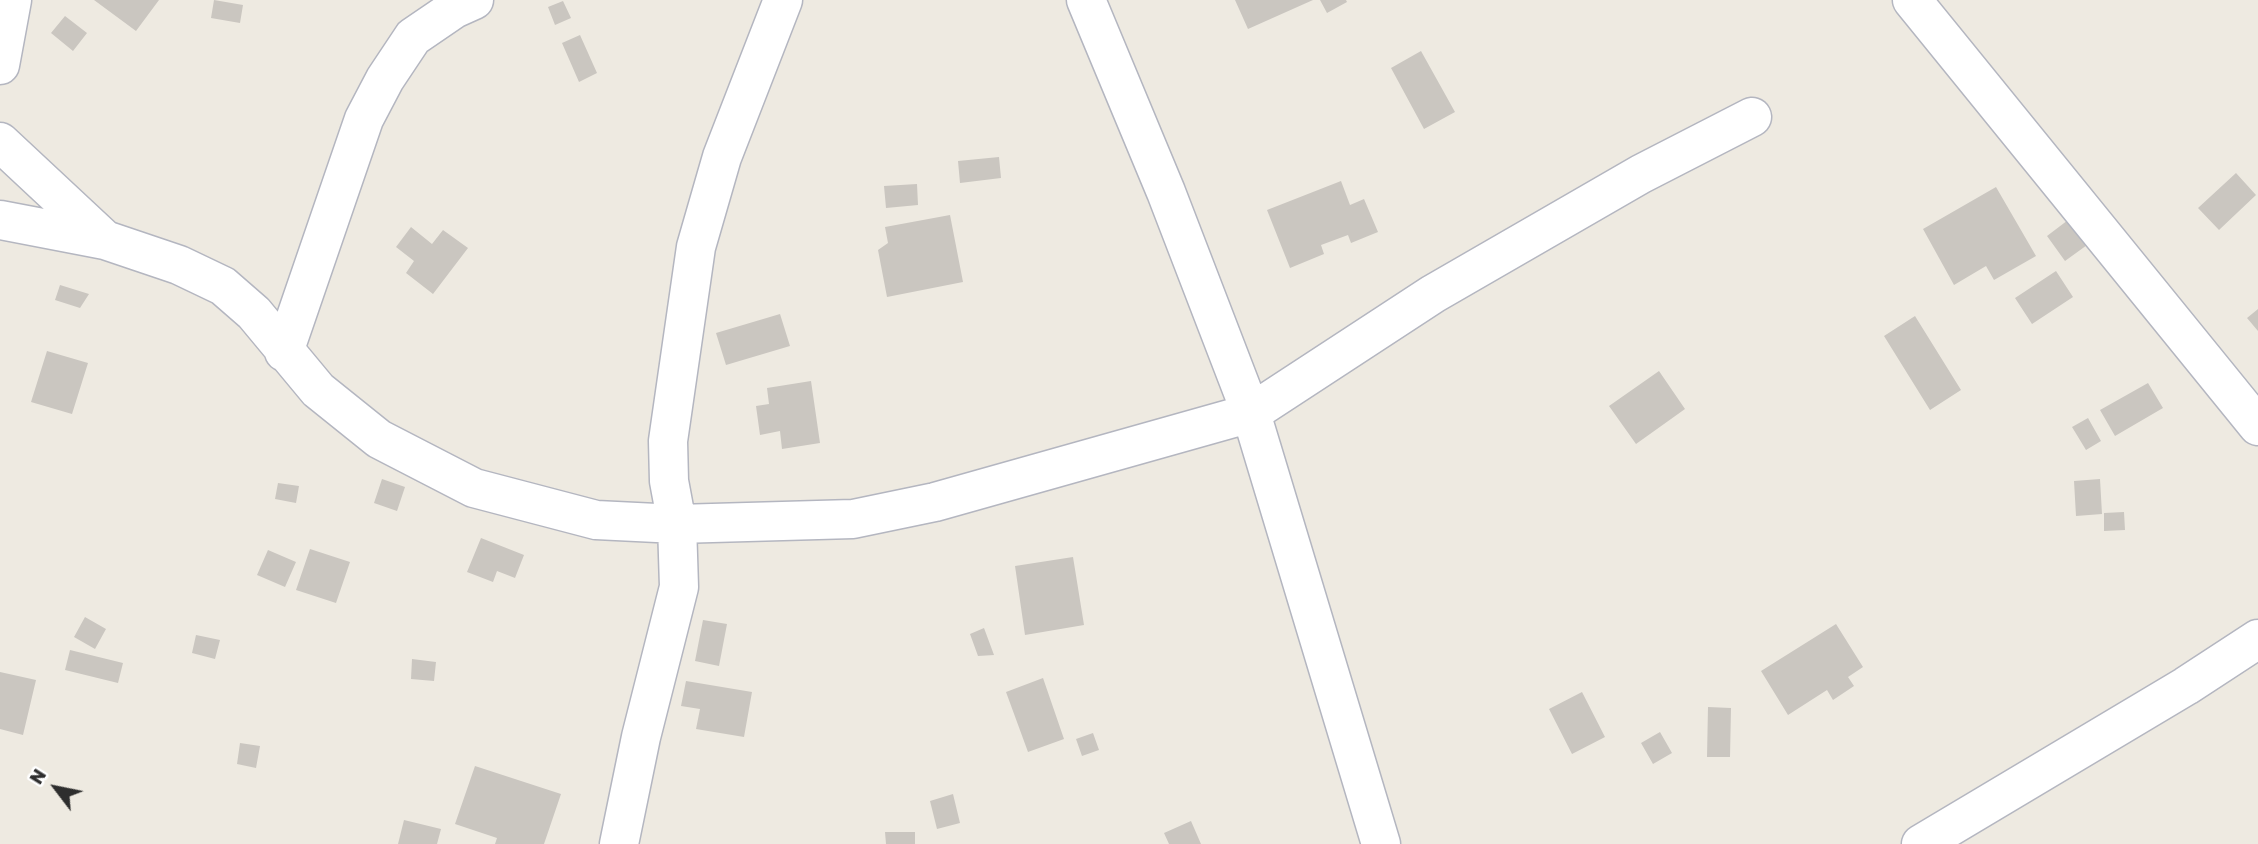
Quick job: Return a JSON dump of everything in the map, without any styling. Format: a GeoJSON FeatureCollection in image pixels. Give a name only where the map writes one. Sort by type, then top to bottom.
{"type":"FeatureCollection","features":[{"type":"Feature","properties":{"kind":"street"},"geometry":{"type":"LineString","coordinates":[[0,65],[12,0]]}},
{"type":"Feature","properties":{"kind":"street"},"geometry":{"type":"LineString","coordinates":[[284,352],[364,118],[385,79],[413,37],[454,9],[474,0]]}},
{"type":"Feature","properties":{"kind":"street"},"geometry":{"type":"LineString","coordinates":[[619,844],[641,737],[679,587],[677,524],[669,481],[668,441],[696,247],[722,157],[783,0]]}},
{"type":"Feature","properties":{"kind":"street"},"geometry":{"type":"LineString","coordinates":[[1086,0],[1167,191],[1251,413],[1381,844]]}},
{"type":"Feature","properties":{"kind":"street"},"geometry":{"type":"LineString","coordinates":[[1912,0],[2258,426]]}},
{"type":"Feature","properties":{"kind":"street"},"geometry":{"type":"LineString","coordinates":[[0,220],[106,240],[179,265],[223,286],[254,313],[318,390],[379,439],[474,488],[596,520],[677,524],[853,519],[936,502],[1251,413],[1433,294],[1641,174],[1752,117]]}},
{"type":"Feature","properties":{"kind":"street"},"geometry":{"type":"LineString","coordinates":[[0,142],[106,240]]}},
{"type":"Feature","properties":{"kind":"street"},"geometry":{"type":"LineString","coordinates":[[1921,844],[2186,686],[2258,639]]}},
{"type":"Feature","properties":{"kind":"building"},"geometry":{"type":"Polygon","coordinates":[[[94,0],[159,0],[136,31],[94,0]]]}},
{"type":"Feature","properties":{"kind":"building"},"geometry":{"type":"Polygon","coordinates":[[[214,0],[243,5],[240,23],[211,18],[214,0]]]}},
{"type":"Feature","properties":{"kind":"building"},"geometry":{"type":"Polygon","coordinates":[[[1235,0],[1313,0],[1248,29],[1235,0]]]}},
{"type":"Feature","properties":{"kind":"building"},"geometry":{"type":"Polygon","coordinates":[[[1320,0],[1346,0],[1347,2],[1327,13],[1320,0]]]}},
{"type":"Feature","properties":{"kind":"building"},"geometry":{"type":"Polygon","coordinates":[[[563,1],[571,18],[555,25],[548,7],[563,1]]]}},
{"type":"Feature","properties":{"kind":"building"},"geometry":{"type":"Polygon","coordinates":[[[65,16],[87,33],[73,51],[51,33],[65,16]]]}},
{"type":"Feature","properties":{"kind":"building"},"geometry":{"type":"Polygon","coordinates":[[[580,35],[597,73],[579,82],[562,43],[580,35]]]}},
{"type":"Feature","properties":{"kind":"building"},"geometry":{"type":"Polygon","coordinates":[[[1421,51],[1455,112],[1424,129],[1391,68],[1421,51]]]}},
{"type":"Feature","properties":{"kind":"building"},"geometry":{"type":"Polygon","coordinates":[[[999,157],[1001,178],[960,183],[958,161],[999,157]]]}},
{"type":"Feature","properties":{"kind":"building"},"geometry":{"type":"Polygon","coordinates":[[[2236,173],[2256,195],[2219,230],[2198,208],[2236,173]]]}},
{"type":"Feature","properties":{"kind":"building"},"geometry":{"type":"Polygon","coordinates":[[[1341,181],[1350,205],[1364,199],[1378,232],[1351,243],[1348,235],[1321,245],[1324,254],[1290,268],[1267,210],[1341,181]]]}},
{"type":"Feature","properties":{"kind":"building"},"geometry":{"type":"Polygon","coordinates":[[[917,184],[918,205],[886,208],[884,186],[917,184]]]}},
{"type":"Feature","properties":{"kind":"building"},"geometry":{"type":"Polygon","coordinates":[[[1996,187],[2036,256],[1994,280],[1986,266],[1954,285],[1923,229],[1996,187]]]}},
{"type":"Feature","properties":{"kind":"building"},"geometry":{"type":"Polygon","coordinates":[[[2076,214],[2094,240],[2065,261],[2047,236],[2076,214]]]}},
{"type":"Feature","properties":{"kind":"building"},"geometry":{"type":"Polygon","coordinates":[[[950,215],[963,282],[887,297],[878,250],[888,243],[885,227],[950,215]]]}},
{"type":"Feature","properties":{"kind":"building"},"geometry":{"type":"Polygon","coordinates":[[[411,227],[432,244],[443,230],[468,248],[433,294],[406,273],[414,261],[396,247],[411,227]]]}},
{"type":"Feature","properties":{"kind":"building"},"geometry":{"type":"Polygon","coordinates":[[[2056,271],[2073,297],[2032,324],[2015,298],[2056,271]]]}},
{"type":"Feature","properties":{"kind":"building"},"geometry":{"type":"Polygon","coordinates":[[[60,285],[89,294],[80,308],[55,300],[60,285]]]}},
{"type":"Feature","properties":{"kind":"building"},"geometry":{"type":"Polygon","coordinates":[[[2258,309],[2258,331],[2247,318],[2258,309]]]}},
{"type":"Feature","properties":{"kind":"building"},"geometry":{"type":"Polygon","coordinates":[[[780,314],[790,346],[726,365],[716,333],[780,314]]]}},
{"type":"Feature","properties":{"kind":"building"},"geometry":{"type":"Polygon","coordinates":[[[1915,316],[1961,390],[1930,410],[1884,336],[1915,316]]]}},
{"type":"Feature","properties":{"kind":"building"},"geometry":{"type":"Polygon","coordinates":[[[47,351],[88,363],[72,414],[31,402],[47,351]]]}},
{"type":"Feature","properties":{"kind":"building"},"geometry":{"type":"Polygon","coordinates":[[[1659,371],[1685,409],[1636,444],[1609,406],[1659,371]]]}},
{"type":"Feature","properties":{"kind":"building"},"geometry":{"type":"Polygon","coordinates":[[[811,381],[820,443],[782,449],[780,431],[760,435],[756,406],[769,404],[767,388],[811,381]]]}},
{"type":"Feature","properties":{"kind":"building"},"geometry":{"type":"Polygon","coordinates":[[[2148,383],[2163,408],[2115,436],[2100,410],[2148,383]]]}},
{"type":"Feature","properties":{"kind":"building"},"geometry":{"type":"Polygon","coordinates":[[[2088,418],[2101,441],[2086,450],[2072,427],[2088,418]]]}},
{"type":"Feature","properties":{"kind":"building"},"geometry":{"type":"Polygon","coordinates":[[[382,479],[405,487],[397,511],[374,503],[382,479]]]}},
{"type":"Feature","properties":{"kind":"building"},"geometry":{"type":"Polygon","coordinates":[[[2100,479],[2102,514],[2076,516],[2074,481],[2100,479]]]}},
{"type":"Feature","properties":{"kind":"building"},"geometry":{"type":"Polygon","coordinates":[[[278,483],[299,486],[296,503],[275,499],[278,483]]]}},
{"type":"Feature","properties":{"kind":"building"},"geometry":{"type":"Polygon","coordinates":[[[2124,512],[2125,530],[2104,531],[2104,513],[2124,512]]]}},
{"type":"Feature","properties":{"kind":"building"},"geometry":{"type":"Polygon","coordinates":[[[481,538],[524,555],[515,578],[497,571],[493,582],[467,572],[481,538]]]}},
{"type":"Feature","properties":{"kind":"building"},"geometry":{"type":"Polygon","coordinates":[[[310,549],[350,562],[336,603],[296,590],[310,549]]]}},
{"type":"Feature","properties":{"kind":"building"},"geometry":{"type":"Polygon","coordinates":[[[268,550],[296,562],[285,587],[257,575],[268,550]]]}},
{"type":"Feature","properties":{"kind":"building"},"geometry":{"type":"Polygon","coordinates":[[[1073,557],[1084,625],[1025,635],[1015,566],[1073,557]]]}},
{"type":"Feature","properties":{"kind":"building"},"geometry":{"type":"Polygon","coordinates":[[[85,617],[106,629],[95,649],[74,637],[85,617]]]}},
{"type":"Feature","properties":{"kind":"building"},"geometry":{"type":"Polygon","coordinates":[[[703,620],[727,624],[719,666],[695,661],[703,620]]]}},
{"type":"Feature","properties":{"kind":"building"},"geometry":{"type":"Polygon","coordinates":[[[1836,624],[1863,667],[1848,677],[1854,686],[1833,700],[1827,690],[1788,715],[1761,671],[1836,624]]]}},
{"type":"Feature","properties":{"kind":"building"},"geometry":{"type":"Polygon","coordinates":[[[984,628],[994,655],[978,656],[970,634],[984,628]]]}},
{"type":"Feature","properties":{"kind":"building"},"geometry":{"type":"Polygon","coordinates":[[[196,635],[220,640],[215,659],[192,653],[196,635]]]}},
{"type":"Feature","properties":{"kind":"building"},"geometry":{"type":"Polygon","coordinates":[[[70,650],[123,663],[118,683],[65,670],[70,650]]]}},
{"type":"Feature","properties":{"kind":"building"},"geometry":{"type":"Polygon","coordinates":[[[412,659],[436,662],[434,681],[411,679],[412,659]]]}},
{"type":"Feature","properties":{"kind":"building"},"geometry":{"type":"Polygon","coordinates":[[[0,672],[36,680],[23,735],[0,729],[0,672]]]}},
{"type":"Feature","properties":{"kind":"building"},"geometry":{"type":"Polygon","coordinates":[[[1043,678],[1064,739],[1028,752],[1006,692],[1043,678]]]}},
{"type":"Feature","properties":{"kind":"building"},"geometry":{"type":"Polygon","coordinates":[[[686,681],[752,692],[744,737],[696,729],[700,709],[681,706],[686,681]]]}},
{"type":"Feature","properties":{"kind":"building"},"geometry":{"type":"Polygon","coordinates":[[[1582,692],[1605,737],[1572,754],[1549,709],[1582,692]]]}},
{"type":"Feature","properties":{"kind":"building"},"geometry":{"type":"Polygon","coordinates":[[[1708,707],[1731,708],[1730,757],[1707,757],[1708,707]]]}},
{"type":"Feature","properties":{"kind":"building"},"geometry":{"type":"Polygon","coordinates":[[[1660,732],[1672,753],[1653,764],[1641,743],[1660,732]]]}},
{"type":"Feature","properties":{"kind":"building"},"geometry":{"type":"Polygon","coordinates":[[[1093,733],[1099,750],[1082,756],[1076,739],[1093,733]]]}},
{"type":"Feature","properties":{"kind":"building"},"geometry":{"type":"Polygon","coordinates":[[[240,743],[260,746],[256,768],[237,764],[240,743]]]}},
{"type":"Feature","properties":{"kind":"building"},"geometry":{"type":"Polygon","coordinates":[[[475,766],[561,794],[544,844],[495,844],[497,838],[455,824],[475,766]]]}},
{"type":"Feature","properties":{"kind":"building"},"geometry":{"type":"Polygon","coordinates":[[[953,794],[960,823],[937,829],[930,801],[953,794]]]}},
{"type":"Feature","properties":{"kind":"building"},"geometry":{"type":"Polygon","coordinates":[[[404,820],[441,829],[437,844],[398,844],[404,820]]]}},
{"type":"Feature","properties":{"kind":"building"},"geometry":{"type":"Polygon","coordinates":[[[1191,821],[1201,844],[1169,844],[1164,833],[1191,821]]]}},
{"type":"Feature","properties":{"kind":"building"},"geometry":{"type":"Polygon","coordinates":[[[885,832],[915,832],[915,844],[886,844],[885,832]]]}}]}
